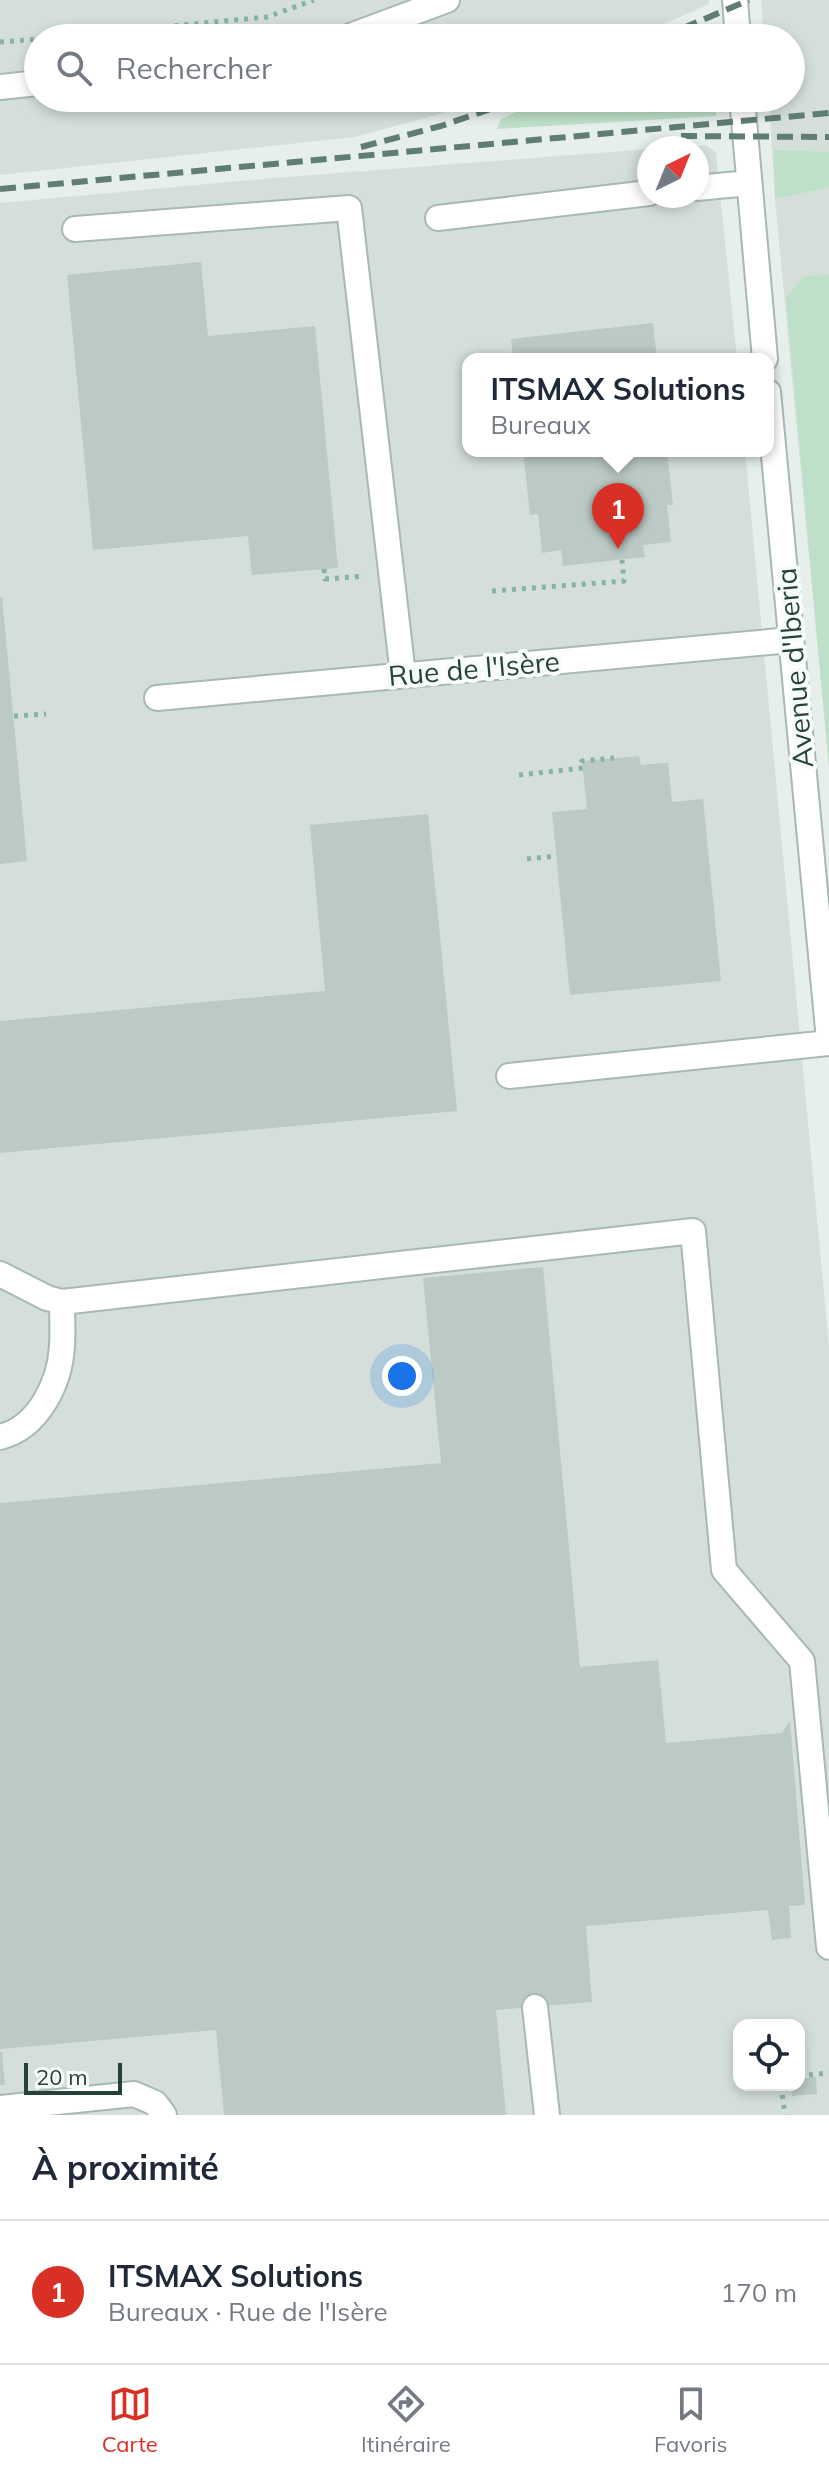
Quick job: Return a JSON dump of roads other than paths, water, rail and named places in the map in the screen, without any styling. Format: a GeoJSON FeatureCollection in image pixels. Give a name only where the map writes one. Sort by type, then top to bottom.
{"type":"FeatureCollection","features":[{"type":"Feature","properties":{"kind":"street"},"geometry":{"type":"LineString","coordinates":[[383,24],[447,0]]}},
{"type":"Feature","properties":{"kind":"street"},"geometry":{"type":"LineString","coordinates":[[735,0],[737,24]]}},
{"type":"Feature","properties":{"kind":"street"},"geometry":{"type":"LineString","coordinates":[[0,87],[24,84]]}},
{"type":"Feature","properties":{"kind":"street"},"geometry":{"type":"LineString","coordinates":[[743,112],[764,353]]}},
{"type":"Feature","properties":{"kind":"street"},"geometry":{"type":"LineString","coordinates":[[709,187],[749,183]]}},
{"type":"Feature","properties":{"kind":"street"},"geometry":{"type":"LineString","coordinates":[[438,218],[637,194]]}},
{"type":"Feature","properties":{"kind":"street"},"geometry":{"type":"LineString","coordinates":[[75,229],[349,208],[403,675]]}},
{"type":"Feature","properties":{"kind":"street","name":"Avenue d'Iberia"},"geometry":{"type":"LineString","coordinates":[[774,457],[829,1041]]}},
{"type":"Feature","properties":{"kind":"street","name":"Rue de l'Isère"},"geometry":{"type":"LineString","coordinates":[[157,698],[791,640]]}},
{"type":"Feature","properties":{"kind":"street"},"geometry":{"type":"LineString","coordinates":[[509,1076],[829,1041]]}},
{"type":"Feature","properties":{"kind":"street"},"geometry":{"type":"LineString","coordinates":[[0,1274],[47,1298],[62,1302],[693,1231],[724,1570],[802,1661],[829,1947]]}},
{"type":"Feature","properties":{"kind":"street"},"geometry":{"type":"LineString","coordinates":[[0,1437],[26,1426],[38,1414],[54,1380],[62,1348],[62,1302]]}},
{"type":"Feature","properties":{"kind":"street"},"geometry":{"type":"LineString","coordinates":[[535,2007],[547,2115]]}},
{"type":"Feature","properties":{"kind":"street"},"geometry":{"type":"LineString","coordinates":[[0,2108],[134,2094],[155,2103],[164,2115]]}},
{"type":"Feature","properties":{"kind":"railway"},"geometry":{"type":"LineString","coordinates":[[693,24],[749,0]]}},
{"type":"Feature","properties":{"kind":"railway"},"geometry":{"type":"LineString","coordinates":[[361,147],[482,112]]}},
{"type":"Feature","properties":{"kind":"railway"},"geometry":{"type":"LineString","coordinates":[[0,189],[829,113]]}},
{"type":"Feature","properties":{"kind":"railway"},"geometry":{"type":"LineString","coordinates":[[709,136],[829,137]]}},
{"type":"Feature","properties":{"kind":"place","name":"ITSMAX Solutions"},"geometry":{"type":"Point","coordinates":[618,549]}}]}
